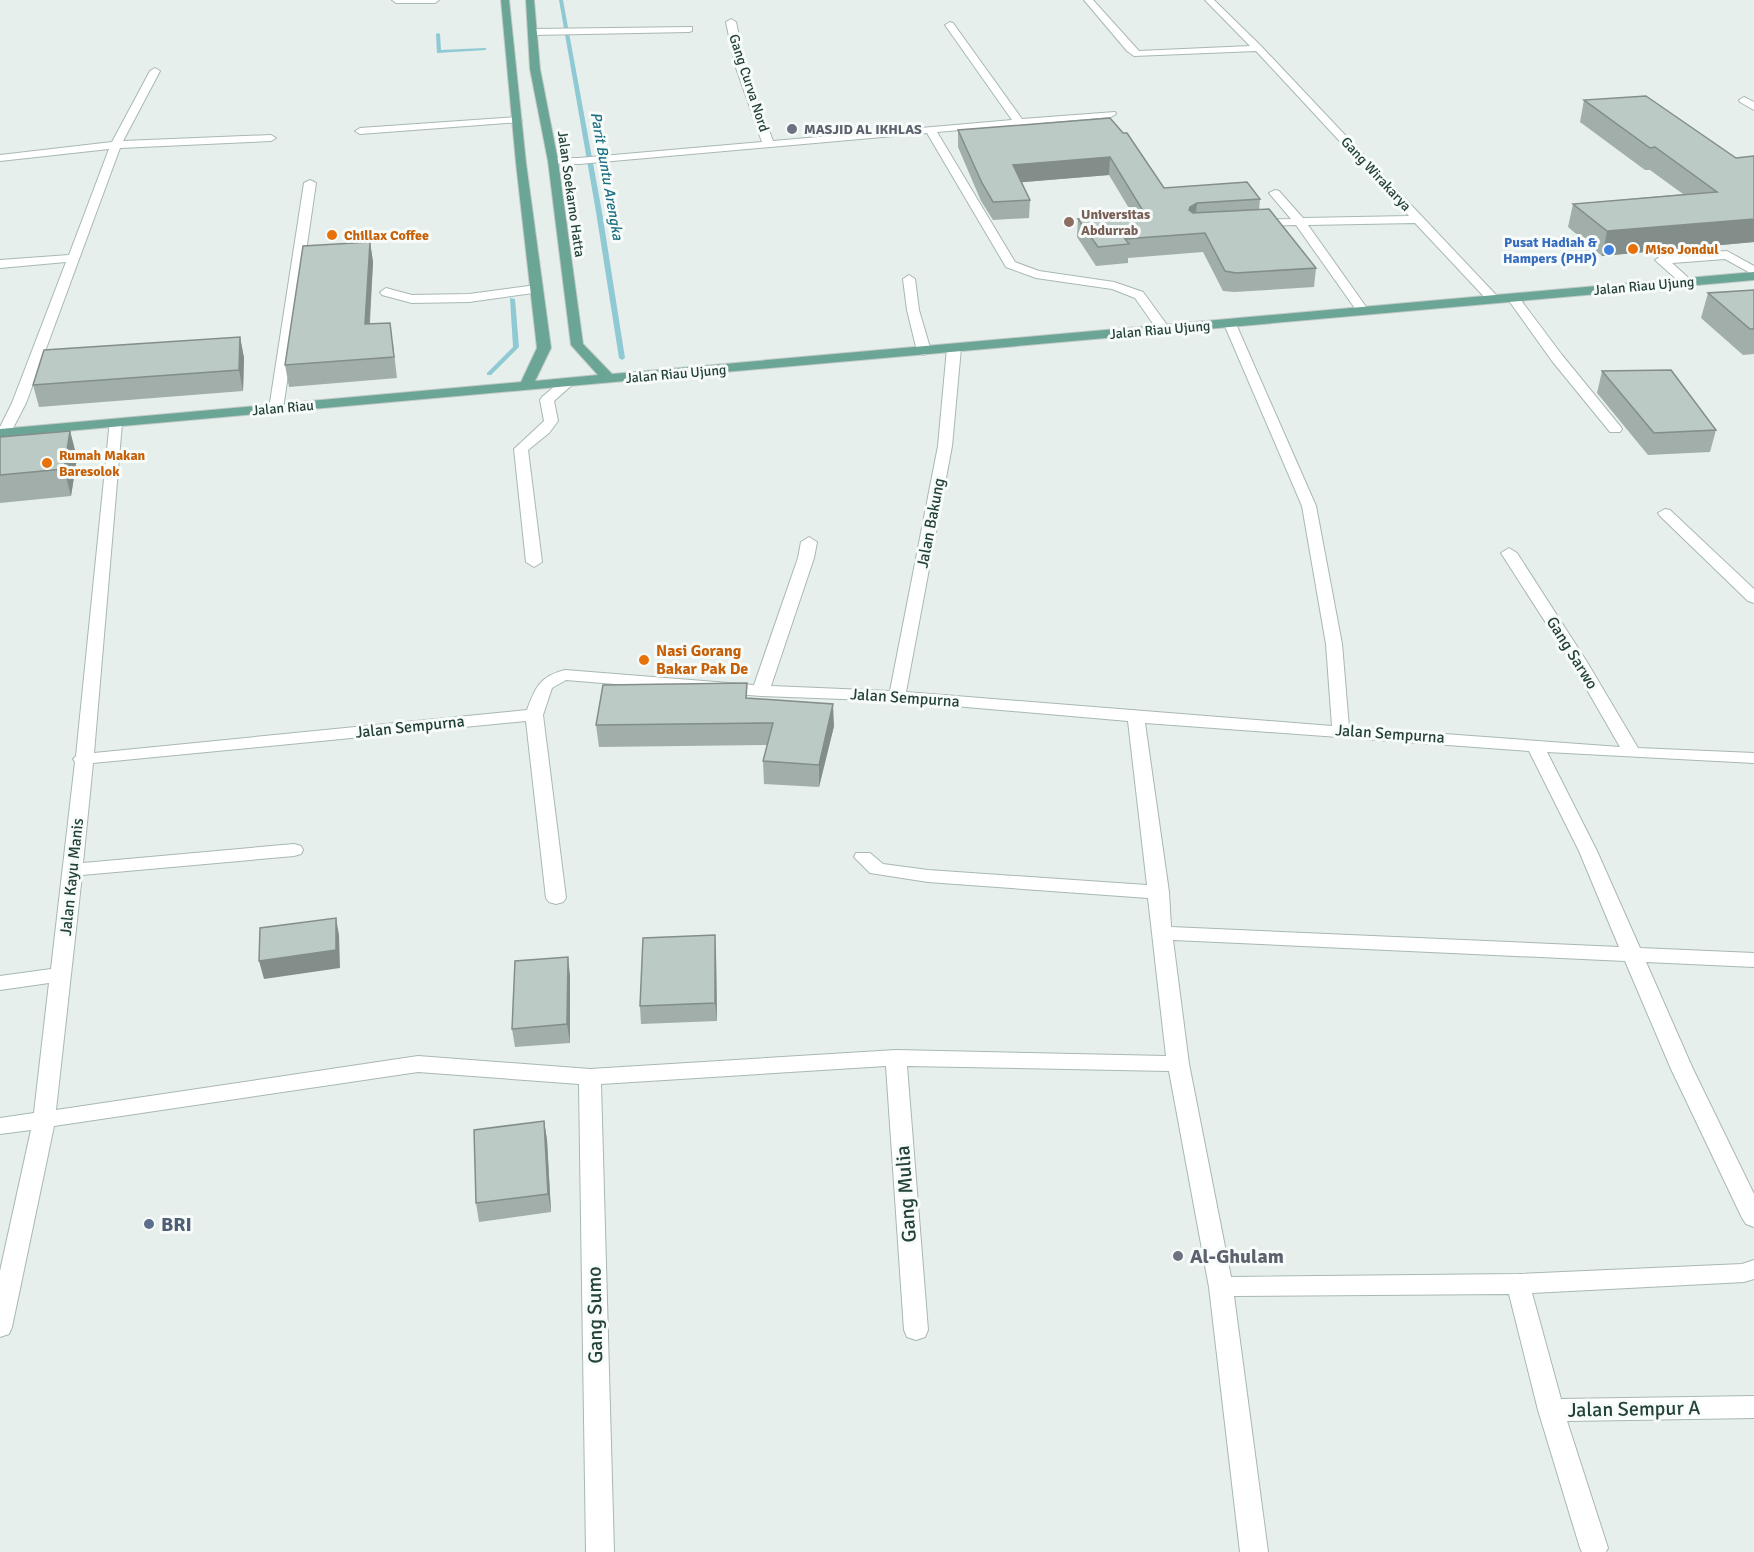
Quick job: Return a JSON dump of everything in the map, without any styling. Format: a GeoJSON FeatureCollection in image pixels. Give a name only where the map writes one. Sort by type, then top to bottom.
{"type":"FeatureCollection","features":[{"type":"Feature","properties":{"kind":"main road"},"geometry":{"type":"LineString","coordinates":[[505,0],[544,348],[525,387]]}},
{"type":"Feature","properties":{"kind":"main road","name":"Jalan Soekarno Hatta"},"geometry":{"type":"LineString","coordinates":[[530,0],[535,69],[553,161],[578,345],[610,380]]}},
{"type":"Feature","properties":{"kind":"main road","name":"Jalan Riau Ujung"},"geometry":{"type":"LineString","coordinates":[[566,384],[1494,300],[1754,274]]}},
{"type":"Feature","properties":{"kind":"main road","name":"Jalan Riau"},"geometry":{"type":"LineString","coordinates":[[2,433],[566,384]]}},
{"type":"Feature","properties":{"kind":"street"},"geometry":{"type":"LineString","coordinates":[[396,0],[435,0]]}},
{"type":"Feature","properties":{"kind":"street"},"geometry":{"type":"LineString","coordinates":[[1088,0],[1130,49],[1137,54],[1257,48]]}},
{"type":"Feature","properties":{"kind":"street","name":"Gang Wirakarya"},"geometry":{"type":"LineString","coordinates":[[1209,0],[1494,300]]}},
{"type":"Feature","properties":{"kind":"street","name":"Gang Curva Nord"},"geometry":{"type":"LineString","coordinates":[[731,22],[744,72],[760,114],[768,144]]}},
{"type":"Feature","properties":{"kind":"street"},"geometry":{"type":"LineString","coordinates":[[950,25],[1019,122]]}},
{"type":"Feature","properties":{"kind":"street"},"geometry":{"type":"LineString","coordinates":[[533,32],[689,29]]}},
{"type":"Feature","properties":{"kind":"street"},"geometry":{"type":"LineString","coordinates":[[2,433],[19,402],[116,145],[155,71]]}},
{"type":"Feature","properties":{"kind":"street"},"geometry":{"type":"LineString","coordinates":[[1744,100],[1754,107]]}},
{"type":"Feature","properties":{"kind":"street"},"geometry":{"type":"LineString","coordinates":[[553,161],[603,159],[1111,114]]}},
{"type":"Feature","properties":{"kind":"street"},"geometry":{"type":"LineString","coordinates":[[360,131],[517,120]]}},
{"type":"Feature","properties":{"kind":"street"},"geometry":{"type":"LineString","coordinates":[[930,129],[1010,264],[1036,274],[1114,286],[1139,295],[1164,329]]}},
{"type":"Feature","properties":{"kind":"street"},"geometry":{"type":"LineString","coordinates":[[0,158],[116,145],[271,138]]}},
{"type":"Feature","properties":{"kind":"street"},"geometry":{"type":"LineString","coordinates":[[276,409],[310,183]]}},
{"type":"Feature","properties":{"kind":"street"},"geometry":{"type":"LineString","coordinates":[[1275,193],[1298,220],[1363,311]]}},
{"type":"Feature","properties":{"kind":"street"},"geometry":{"type":"LineString","coordinates":[[1241,224],[1298,220],[1418,219]]}},
{"type":"Feature","properties":{"kind":"street"},"geometry":{"type":"LineString","coordinates":[[1688,282],[1661,260],[1727,255],[1754,274]]}},
{"type":"Feature","properties":{"kind":"street"},"geometry":{"type":"LineString","coordinates":[[0,264],[74,258]]}},
{"type":"Feature","properties":{"kind":"street"},"geometry":{"type":"LineString","coordinates":[[909,279],[913,310],[924,351]]}},
{"type":"Feature","properties":{"kind":"street"},"geometry":{"type":"LineString","coordinates":[[386,292],[412,299],[469,298],[536,289]]}},
{"type":"Feature","properties":{"kind":"street"},"geometry":{"type":"LineString","coordinates":[[1513,298],[1557,358],[1615,429]]}},
{"type":"Feature","properties":{"kind":"street"},"geometry":{"type":"LineString","coordinates":[[1230,324],[1309,506],[1334,644],[1341,730]]}},
{"type":"Feature","properties":{"kind":"street","name":"Jalan Bakung"},"geometry":{"type":"LineString","coordinates":[[897,696],[945,446],[954,348]]}},
{"type":"Feature","properties":{"kind":"street"},"geometry":{"type":"LineString","coordinates":[[534,562],[521,449],[544,430],[551,421],[547,400],[566,384]]}},
{"type":"Feature","properties":{"kind":"street","name":"Jalan Kayu Manis"},"geometry":{"type":"LineString","coordinates":[[0,1327],[44,1119],[62,974],[115,423]]}},
{"type":"Feature","properties":{"kind":"street"},"geometry":{"type":"LineString","coordinates":[[1665,513],[1754,598]]}},
{"type":"Feature","properties":{"kind":"street"},"geometry":{"type":"LineString","coordinates":[[761,691],[806,558],[809,542]]}},
{"type":"Feature","properties":{"kind":"street","name":"Gang Sarwo"},"geometry":{"type":"LineString","coordinates":[[1509,554],[1579,662],[1632,753]]}},
{"type":"Feature","properties":{"kind":"street","name":"Jalan Sempurna"},"geometry":{"type":"LineString","coordinates":[[82,759],[534,715],[542,688],[550,679],[565,675],[761,691],[897,696],[1136,717],[1341,730],[1632,753],[1754,758]]}},
{"type":"Feature","properties":{"kind":"street"},"geometry":{"type":"LineString","coordinates":[[534,715],[556,898]]}},
{"type":"Feature","properties":{"kind":"street"},"geometry":{"type":"LineString","coordinates":[[1136,717],[1159,892],[1178,1064],[1221,1287],[1254,1552]]}},
{"type":"Feature","properties":{"kind":"street"},"geometry":{"type":"LineString","coordinates":[[1535,745],[1588,850],[1682,1069],[1754,1218]]}},
{"type":"Feature","properties":{"kind":"street"},"geometry":{"type":"LineString","coordinates":[[72,870],[294,850]]}},
{"type":"Feature","properties":{"kind":"street"},"geometry":{"type":"LineString","coordinates":[[863,857],[877,869],[928,876],[1159,892]]}},
{"type":"Feature","properties":{"kind":"street"},"geometry":{"type":"LineString","coordinates":[[1163,933],[1754,960]]}},
{"type":"Feature","properties":{"kind":"street"},"geometry":{"type":"LineString","coordinates":[[0,983],[62,974]]}},
{"type":"Feature","properties":{"kind":"street"},"geometry":{"type":"LineString","coordinates":[[0,1126],[418,1064],[590,1077],[896,1058],[1178,1064]]}},
{"type":"Feature","properties":{"kind":"street","name":"Gang Mulia"},"geometry":{"type":"LineString","coordinates":[[896,1058],[916,1330]]}},
{"type":"Feature","properties":{"kind":"street","name":"Gang Sumo"},"geometry":{"type":"LineString","coordinates":[[590,1077],[600,1552]]}},
{"type":"Feature","properties":{"kind":"street"},"geometry":{"type":"LineString","coordinates":[[1221,1287],[1518,1284],[1744,1273],[1754,1269]]}},
{"type":"Feature","properties":{"kind":"street"},"geometry":{"type":"LineString","coordinates":[[1518,1284],[1551,1410]]}},
{"type":"Feature","properties":{"kind":"street","name":"Jalan Sempur A"},"geometry":{"type":"LineString","coordinates":[[1593,1548],[1551,1410],[1754,1407]]}},
{"type":"Feature","properties":{"kind":"building"},"geometry":{"type":"Polygon","coordinates":[[[1646,96],[1736,158],[1754,156],[1754,219],[1607,231],[1573,204],[1717,192],[1655,147],[1650,148],[1584,100],[1646,96]]]}},
{"type":"Feature","properties":{"kind":"building"},"geometry":{"type":"Polygon","coordinates":[[[1110,118],[1123,133],[1127,133],[1164,188],[1247,182],[1260,199],[1197,203],[1189,210],[1193,213],[1269,209],[1316,268],[1236,273],[1225,271],[1205,233],[1125,239],[1129,244],[1098,247],[1078,219],[1145,214],[1110,157],[1013,165],[1030,200],[993,202],[958,130],[1110,118]]]}},
{"type":"Feature","properties":{"kind":"building"},"geometry":{"type":"Polygon","coordinates":[[[370,242],[365,324],[390,323],[394,357],[285,365],[303,246],[370,242]]]}},
{"type":"Feature","properties":{"kind":"building"},"geometry":{"type":"Polygon","coordinates":[[[1754,290],[1754,329],[1750,329],[1708,293],[1754,290]]]}},
{"type":"Feature","properties":{"kind":"building"},"geometry":{"type":"Polygon","coordinates":[[[240,337],[239,370],[33,385],[44,350],[240,337]]]}},
{"type":"Feature","properties":{"kind":"building"},"geometry":{"type":"Polygon","coordinates":[[[1671,370],[1716,430],[1654,433],[1602,371],[1671,370]]]}},
{"type":"Feature","properties":{"kind":"building"},"geometry":{"type":"Polygon","coordinates":[[[70,431],[64,469],[0,475],[0,437],[70,431]]]}},
{"type":"Feature","properties":{"kind":"building"},"geometry":{"type":"Polygon","coordinates":[[[747,683],[746,698],[833,704],[819,765],[763,761],[773,723],[596,725],[603,685],[747,683]]]}},
{"type":"Feature","properties":{"kind":"building"},"geometry":{"type":"Polygon","coordinates":[[[336,918],[336,950],[259,961],[260,928],[336,918]]]}},
{"type":"Feature","properties":{"kind":"building"},"geometry":{"type":"Polygon","coordinates":[[[715,935],[715,1003],[640,1006],[643,938],[715,935]]]}},
{"type":"Feature","properties":{"kind":"building"},"geometry":{"type":"Polygon","coordinates":[[[568,957],[567,1024],[512,1029],[515,961],[568,957]]]}},
{"type":"Feature","properties":{"kind":"building"},"geometry":{"type":"Polygon","coordinates":[[[544,1121],[548,1194],[476,1203],[474,1130],[544,1121]]]}},
{"type":"Feature","properties":{"kind":"waterway","name":"Parit Buntu Arengka"},"geometry":{"type":"LineString","coordinates":[[561,0],[599,212],[622,358]]}},
{"type":"Feature","properties":{"kind":"waterway"},"geometry":{"type":"LineString","coordinates":[[438,34],[439,52],[485,49]]}},
{"type":"Feature","properties":{"kind":"waterway"},"geometry":{"type":"LineString","coordinates":[[489,374],[516,347],[512,299]]}},
{"type":"Feature","properties":{"kind":"place","name":"MASJID AL IKHLAS"},"geometry":{"type":"Point","coordinates":[792,129]}},
{"type":"Feature","properties":{"kind":"place","name":"Universitas Abdurrab"},"geometry":{"type":"Point","coordinates":[1069,222]}},
{"type":"Feature","properties":{"kind":"place","name":"Chillax Coffee"},"geometry":{"type":"Point","coordinates":[332,235]}},
{"type":"Feature","properties":{"kind":"place","name":"Miso Jondul"},"geometry":{"type":"Point","coordinates":[1633,249]}},
{"type":"Feature","properties":{"kind":"place","name":"Pusat Hadiah & Hampers (PHP)"},"geometry":{"type":"Point","coordinates":[1609,250]}},
{"type":"Feature","properties":{"kind":"place","name":"Rumah Makan Baresolok"},"geometry":{"type":"Point","coordinates":[47,463]}},
{"type":"Feature","properties":{"kind":"place","name":"Nasi Gorang Bakar Pak De"},"geometry":{"type":"Point","coordinates":[644,660]}},
{"type":"Feature","properties":{"kind":"place","name":"BRI"},"geometry":{"type":"Point","coordinates":[149,1224]}},
{"type":"Feature","properties":{"kind":"place","name":"Al-Ghulam"},"geometry":{"type":"Point","coordinates":[1178,1256]}}]}
